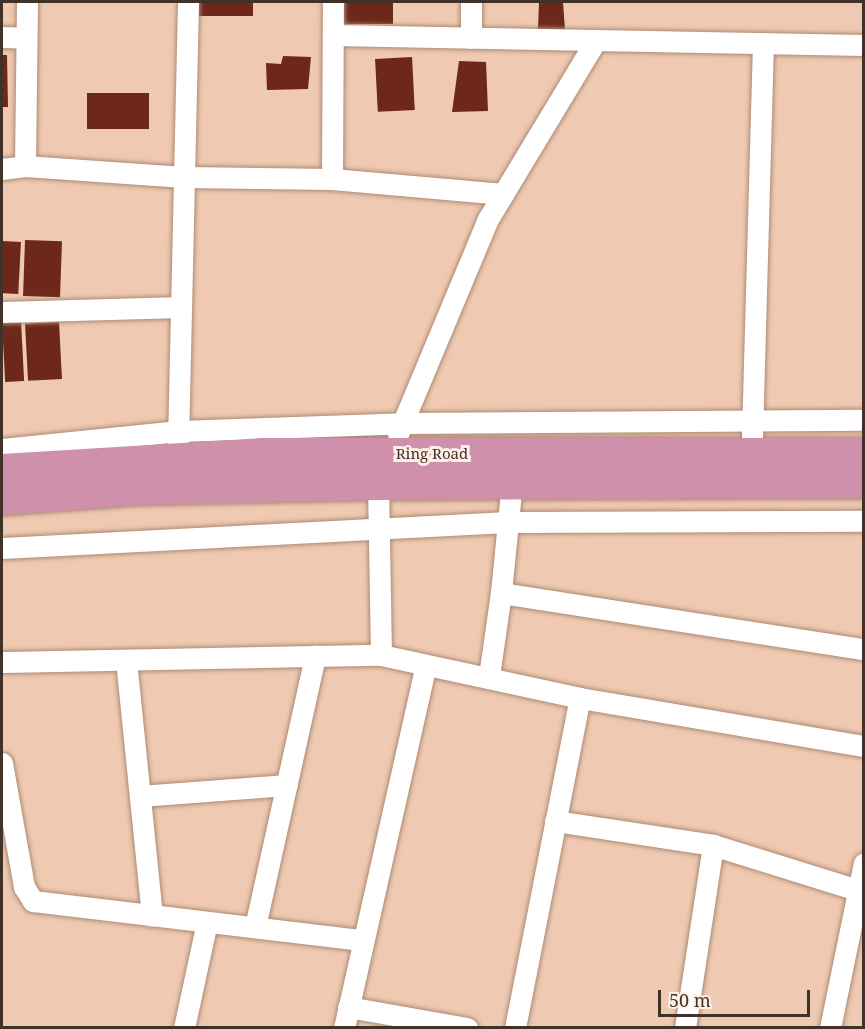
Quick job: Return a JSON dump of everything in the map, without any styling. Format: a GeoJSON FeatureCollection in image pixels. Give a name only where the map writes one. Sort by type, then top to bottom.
{"type":"FeatureCollection","features":[{"type":"Feature","properties":{"kind":"highway","name":"Ring Road"},"geometry":{"type":"LineString","coordinates":[[2,498],[752,439],[864,454]]}},
{"type":"Feature","properties":{"kind":"highway","name":"Ring Road"},"geometry":{"type":"LineString","coordinates":[[2,470],[178,445],[512,482],[864,481]]}},
{"type":"Feature","properties":{"kind":"street"},"geometry":{"type":"LineString","coordinates":[[25,166],[27,2]]}},
{"type":"Feature","properties":{"kind":"street"},"geometry":{"type":"LineString","coordinates":[[178,445],[188,2]]}},
{"type":"Feature","properties":{"kind":"street"},"geometry":{"type":"LineString","coordinates":[[332,179],[333,2]]}},
{"type":"Feature","properties":{"kind":"street"},"geometry":{"type":"LineString","coordinates":[[471,2],[471,38]]}},
{"type":"Feature","properties":{"kind":"street"},"geometry":{"type":"LineString","coordinates":[[333,35],[864,45]]}},
{"type":"Feature","properties":{"kind":"street"},"geometry":{"type":"LineString","coordinates":[[2,37],[26,38]]}},
{"type":"Feature","properties":{"kind":"street"},"geometry":{"type":"LineString","coordinates":[[381,655],[379,526],[384,469],[488,219],[596,39]]}},
{"type":"Feature","properties":{"kind":"street"},"geometry":{"type":"LineString","coordinates":[[752,439],[763,44]]}},
{"type":"Feature","properties":{"kind":"street"},"geometry":{"type":"LineString","coordinates":[[2,169],[25,166],[184,177],[332,179],[503,194]]}},
{"type":"Feature","properties":{"kind":"street"},"geometry":{"type":"LineString","coordinates":[[2,312],[181,307]]}},
{"type":"Feature","properties":{"kind":"street"},"geometry":{"type":"LineString","coordinates":[[2,449],[178,445],[403,423],[752,439],[864,420]]}},
{"type":"Feature","properties":{"kind":"street"},"geometry":{"type":"LineString","coordinates":[[489,676],[501,593],[512,482]]}},
{"type":"Feature","properties":{"kind":"street"},"geometry":{"type":"LineString","coordinates":[[2,548],[379,526],[508,522],[864,521]]}},
{"type":"Feature","properties":{"kind":"street"},"geometry":{"type":"LineString","coordinates":[[501,593],[864,649]]}},
{"type":"Feature","properties":{"kind":"street"},"geometry":{"type":"LineString","coordinates":[[2,662],[381,655],[425,668],[489,676],[580,699],[864,746]]}},
{"type":"Feature","properties":{"kind":"street"},"geometry":{"type":"LineString","coordinates":[[255,927],[315,656]]}},
{"type":"Feature","properties":{"kind":"street"},"geometry":{"type":"LineString","coordinates":[[126,660],[152,915]]}},
{"type":"Feature","properties":{"kind":"street"},"geometry":{"type":"LineString","coordinates":[[344,1028],[425,668]]}},
{"type":"Feature","properties":{"kind":"street"},"geometry":{"type":"LineString","coordinates":[[515,1028],[580,699]]}},
{"type":"Feature","properties":{"kind":"street"},"geometry":{"type":"LineString","coordinates":[[2,764],[27,895],[42,905],[152,915],[362,940]]}},
{"type":"Feature","properties":{"kind":"street"},"geometry":{"type":"LineString","coordinates":[[140,796],[287,785]]}},
{"type":"Feature","properties":{"kind":"street"},"geometry":{"type":"LineString","coordinates":[[555,821],[713,845],[861,892]]}},
{"type":"Feature","properties":{"kind":"street"},"geometry":{"type":"LineString","coordinates":[[685,1028],[713,845]]}},
{"type":"Feature","properties":{"kind":"street"},"geometry":{"type":"LineString","coordinates":[[830,1028],[861,892],[864,863]]}},
{"type":"Feature","properties":{"kind":"street"},"geometry":{"type":"LineString","coordinates":[[184,1028],[207,922]]}},
{"type":"Feature","properties":{"kind":"street"},"geometry":{"type":"LineString","coordinates":[[348,1007],[467,1028]]}},
{"type":"Feature","properties":{"kind":"building"},"geometry":{"type":"Polygon","coordinates":[[[194,2],[253,2],[253,16],[194,16],[194,2]]]}},
{"type":"Feature","properties":{"kind":"building"},"geometry":{"type":"Polygon","coordinates":[[[343,2],[393,2],[393,24],[343,24],[343,2]]]}},
{"type":"Feature","properties":{"kind":"building"},"geometry":{"type":"Polygon","coordinates":[[[539,2],[563,2],[565,30],[538,29],[539,2]]]}},
{"type":"Feature","properties":{"kind":"building"},"geometry":{"type":"Polygon","coordinates":[[[2,55],[7,55],[8,107],[2,107],[2,55]]]}},
{"type":"Feature","properties":{"kind":"building"},"geometry":{"type":"Polygon","coordinates":[[[283,56],[311,57],[308,89],[267,90],[266,63],[281,64],[283,56]]]}},
{"type":"Feature","properties":{"kind":"building"},"geometry":{"type":"Polygon","coordinates":[[[412,57],[415,110],[378,112],[375,59],[412,57]]]}},
{"type":"Feature","properties":{"kind":"building"},"geometry":{"type":"Polygon","coordinates":[[[459,61],[486,62],[488,111],[452,112],[459,61]]]}},
{"type":"Feature","properties":{"kind":"building"},"geometry":{"type":"Polygon","coordinates":[[[87,93],[149,93],[149,129],[87,129],[87,93]]]}},
{"type":"Feature","properties":{"kind":"building"},"geometry":{"type":"Polygon","coordinates":[[[25,240],[62,241],[60,297],[23,296],[25,240]]]}},
{"type":"Feature","properties":{"kind":"building"},"geometry":{"type":"Polygon","coordinates":[[[2,241],[21,242],[18,294],[2,293],[2,241]]]}},
{"type":"Feature","properties":{"kind":"building"},"geometry":{"type":"Polygon","coordinates":[[[21,321],[24,381],[5,382],[2,322],[21,321]]]}},
{"type":"Feature","properties":{"kind":"building"},"geometry":{"type":"Polygon","coordinates":[[[59,322],[62,379],[28,381],[25,324],[59,322]]]}}]}
